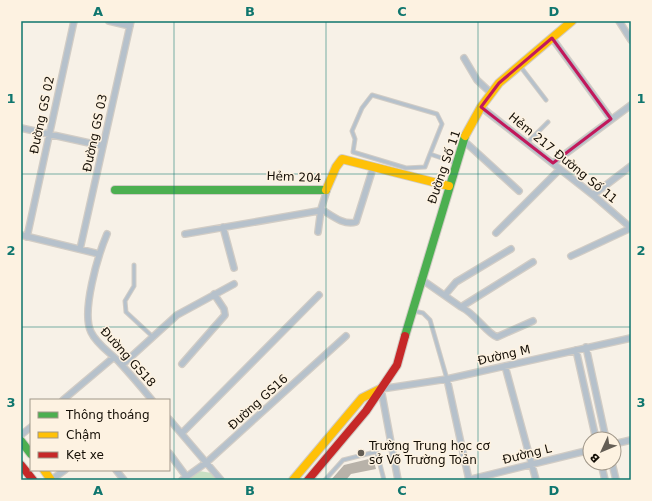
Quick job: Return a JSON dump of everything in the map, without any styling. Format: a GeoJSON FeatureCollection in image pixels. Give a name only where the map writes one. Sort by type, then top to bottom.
{"type":"FeatureCollection","features":[{"type":"Feature","properties":{"kind":"main road","name":"Đường Số 11"},"geometry":{"type":"LineString","coordinates":[[412,311],[463,140],[481,107],[491,93],[520,65],[572,21]]}},
{"type":"Feature","properties":{"kind":"main road","name":"Hẻm 204"},"geometry":{"type":"LineString","coordinates":[[115,190],[162,191],[297,188],[327,190],[336,167],[342,159],[449,186]]}},
{"type":"Feature","properties":{"kind":"main road"},"geometry":{"type":"LineString","coordinates":[[308,480],[366,411],[397,365],[412,311]]}},
{"type":"Feature","properties":{"kind":"main road"},"geometry":{"type":"LineString","coordinates":[[293,480],[362,398],[381,388]]}},
{"type":"Feature","properties":{"kind":"main road"},"geometry":{"type":"LineString","coordinates":[[21,441],[30,453]]}},
{"type":"Feature","properties":{"kind":"main road"},"geometry":{"type":"LineString","coordinates":[[21,465],[33,480]]}},
{"type":"Feature","properties":{"kind":"main road"},"geometry":{"type":"LineString","coordinates":[[45,471],[51,480]]}},
{"type":"Feature","properties":{"kind":"street","name":"Đường GS 02"},"geometry":{"type":"LineString","coordinates":[[28,237],[74,21]]}},
{"type":"Feature","properties":{"kind":"street"},"geometry":{"type":"LineString","coordinates":[[109,21],[130,23]]}},
{"type":"Feature","properties":{"kind":"street"},"geometry":{"type":"LineString","coordinates":[[619,21],[631,40]]}},
{"type":"Feature","properties":{"kind":"street","name":"Đường GS 03"},"geometry":{"type":"LineString","coordinates":[[80,249],[130,23]]}},
{"type":"Feature","properties":{"kind":"street"},"geometry":{"type":"LineString","coordinates":[[552,38],[611,119]]}},
{"type":"Feature","properties":{"kind":"street"},"geometry":{"type":"LineString","coordinates":[[464,58],[477,80],[491,93]]}},
{"type":"Feature","properties":{"kind":"street"},"geometry":{"type":"LineString","coordinates":[[553,163],[631,105]]}},
{"type":"Feature","properties":{"kind":"street","name":"Hẻm 217 Đường Số 11"},"geometry":{"type":"LineString","coordinates":[[481,107],[593,195],[631,228]]}},
{"type":"Feature","properties":{"kind":"street"},"geometry":{"type":"LineString","coordinates":[[21,128],[103,146]]}},
{"type":"Feature","properties":{"kind":"street"},"geometry":{"type":"LineString","coordinates":[[463,140],[519,191]]}},
{"type":"Feature","properties":{"kind":"street"},"geometry":{"type":"LineString","coordinates":[[593,195],[631,166]]}},
{"type":"Feature","properties":{"kind":"street"},"geometry":{"type":"LineString","coordinates":[[185,234],[321,209],[335,218],[350,224],[356,222],[373,168]]}},
{"type":"Feature","properties":{"kind":"street"},"geometry":{"type":"LineString","coordinates":[[496,233],[560,169]]}},
{"type":"Feature","properties":{"kind":"street"},"geometry":{"type":"LineString","coordinates":[[318,232],[321,209],[327,190]]}},
{"type":"Feature","properties":{"kind":"street"},"geometry":{"type":"LineString","coordinates":[[223,227],[234,268]]}},
{"type":"Feature","properties":{"kind":"street"},"geometry":{"type":"LineString","coordinates":[[571,256],[631,228]]}},
{"type":"Feature","properties":{"kind":"street","name":"Đường GS18"},"geometry":{"type":"LineString","coordinates":[[107,234],[99,254],[87,311],[87,322],[94,338],[122,365],[151,399]]}},
{"type":"Feature","properties":{"kind":"street"},"geometry":{"type":"LineString","coordinates":[[21,235],[99,254]]}},
{"type":"Feature","properties":{"kind":"street"},"geometry":{"type":"LineString","coordinates":[[445,295],[456,282],[511,249]]}},
{"type":"Feature","properties":{"kind":"street"},"geometry":{"type":"LineString","coordinates":[[461,306],[533,262]]}},
{"type":"Feature","properties":{"kind":"street"},"geometry":{"type":"LineString","coordinates":[[421,279],[477,317],[492,335],[497,337],[533,321]]}},
{"type":"Feature","properties":{"kind":"street"},"geometry":{"type":"LineString","coordinates":[[122,365],[177,315],[234,284]]}},
{"type":"Feature","properties":{"kind":"street"},"geometry":{"type":"LineString","coordinates":[[182,364],[225,315],[224,309],[214,294]]}},
{"type":"Feature","properties":{"kind":"street"},"geometry":{"type":"LineString","coordinates":[[182,433],[319,295]]}},
{"type":"Feature","properties":{"kind":"street","name":"Đường GS16"},"geometry":{"type":"LineString","coordinates":[[184,478],[207,462],[346,336]]}},
{"type":"Feature","properties":{"kind":"street","name":"Đường M"},"geometry":{"type":"LineString","coordinates":[[381,388],[447,379],[631,338]]}},
{"type":"Feature","properties":{"kind":"street"},"geometry":{"type":"LineString","coordinates":[[586,347],[604,431]]}},
{"type":"Feature","properties":{"kind":"street"},"geometry":{"type":"LineString","coordinates":[[576,350],[594,431]]}},
{"type":"Feature","properties":{"kind":"street"},"geometry":{"type":"LineString","coordinates":[[64,399],[114,357]]}},
{"type":"Feature","properties":{"kind":"street"},"geometry":{"type":"LineString","coordinates":[[505,366],[536,480]]}},
{"type":"Feature","properties":{"kind":"street"},"geometry":{"type":"LineString","coordinates":[[447,379],[469,480]]}},
{"type":"Feature","properties":{"kind":"street"},"geometry":{"type":"LineString","coordinates":[[381,388],[398,480]]}},
{"type":"Feature","properties":{"kind":"street"},"geometry":{"type":"LineString","coordinates":[[170,420],[221,480]]}},
{"type":"Feature","properties":{"kind":"street"},"geometry":{"type":"LineString","coordinates":[[21,435],[30,428]]}},
{"type":"Feature","properties":{"kind":"street","name":"Đường L"},"geometry":{"type":"LineString","coordinates":[[469,480],[582,452]]}},
{"type":"Feature","properties":{"kind":"street"},"geometry":{"type":"LineString","coordinates":[[170,455],[184,478]]}},
{"type":"Feature","properties":{"kind":"street"},"geometry":{"type":"LineString","coordinates":[[51,480],[64,471]]}},
{"type":"Feature","properties":{"kind":"street"},"geometry":{"type":"LineString","coordinates":[[117,471],[124,480]]}},
{"type":"Feature","properties":{"kind":"lane"},"geometry":{"type":"LineString","coordinates":[[520,65],[546,100]]}},
{"type":"Feature","properties":{"kind":"lane"},"geometry":{"type":"LineString","coordinates":[[372,94],[437,114],[442,124],[430,154],[425,167],[406,168],[353,152],[355,139],[352,131],[362,108],[372,94]]}},
{"type":"Feature","properties":{"kind":"lane"},"geometry":{"type":"LineString","coordinates":[[527,143],[548,122]]}},
{"type":"Feature","properties":{"kind":"lane"},"geometry":{"type":"LineString","coordinates":[[430,154],[456,163]]}},
{"type":"Feature","properties":{"kind":"lane"},"geometry":{"type":"LineString","coordinates":[[134,265],[134,286],[125,301],[126,312],[153,338]]}},
{"type":"Feature","properties":{"kind":"lane"},"geometry":{"type":"LineString","coordinates":[[412,311],[423,312],[430,320],[447,379]]}},
{"type":"Feature","properties":{"kind":"lane"},"geometry":{"type":"LineString","coordinates":[[325,480],[343,460],[375,452],[377,453],[384,480]]}},
{"type":"Feature","properties":{"kind":"highlighted area"},"geometry":{"type":"Polygon","coordinates":[[[552,38],[611,119],[553,163],[481,107],[499,83],[552,38]]]}},
{"type":"Feature","properties":{"kind":"green space"},"geometry":{"type":"Polygon","coordinates":[[[199,471],[212,473],[217,480],[187,480],[199,471]]]}},
{"type":"Feature","properties":{"kind":"building"},"geometry":{"type":"Polygon","coordinates":[[[373,458],[376,469],[351,474],[346,480],[331,480],[344,465],[373,458]]]}},
{"type":"Feature","properties":{"kind":"traffic: fast"},"geometry":{"type":"LineString","coordinates":[[405,336],[465,136]]}},
{"type":"Feature","properties":{"kind":"traffic: fast"},"geometry":{"type":"LineString","coordinates":[[115,190],[326,190]]}},
{"type":"Feature","properties":{"kind":"traffic: fast"},"geometry":{"type":"LineString","coordinates":[[21,441],[30,453]]}},
{"type":"Feature","properties":{"kind":"traffic: slow"},"geometry":{"type":"LineString","coordinates":[[465,136],[481,107],[499,83],[572,21]]}},
{"type":"Feature","properties":{"kind":"traffic: slow"},"geometry":{"type":"LineString","coordinates":[[326,190],[336,167],[342,159],[449,186]]}},
{"type":"Feature","properties":{"kind":"traffic: slow"},"geometry":{"type":"LineString","coordinates":[[293,480],[362,398],[380,389]]}},
{"type":"Feature","properties":{"kind":"traffic: slow"},"geometry":{"type":"LineString","coordinates":[[45,471],[51,480]]}},
{"type":"Feature","properties":{"kind":"traffic: jam"},"geometry":{"type":"LineString","coordinates":[[308,480],[366,411],[397,365],[405,336]]}},
{"type":"Feature","properties":{"kind":"traffic: jam"},"geometry":{"type":"LineString","coordinates":[[21,465],[33,480]]}},
{"type":"Feature","properties":{"kind":"place","name":"Trường Trung học cơ sở Võ Trường Toản"},"geometry":{"type":"Point","coordinates":[361,453]}}]}
